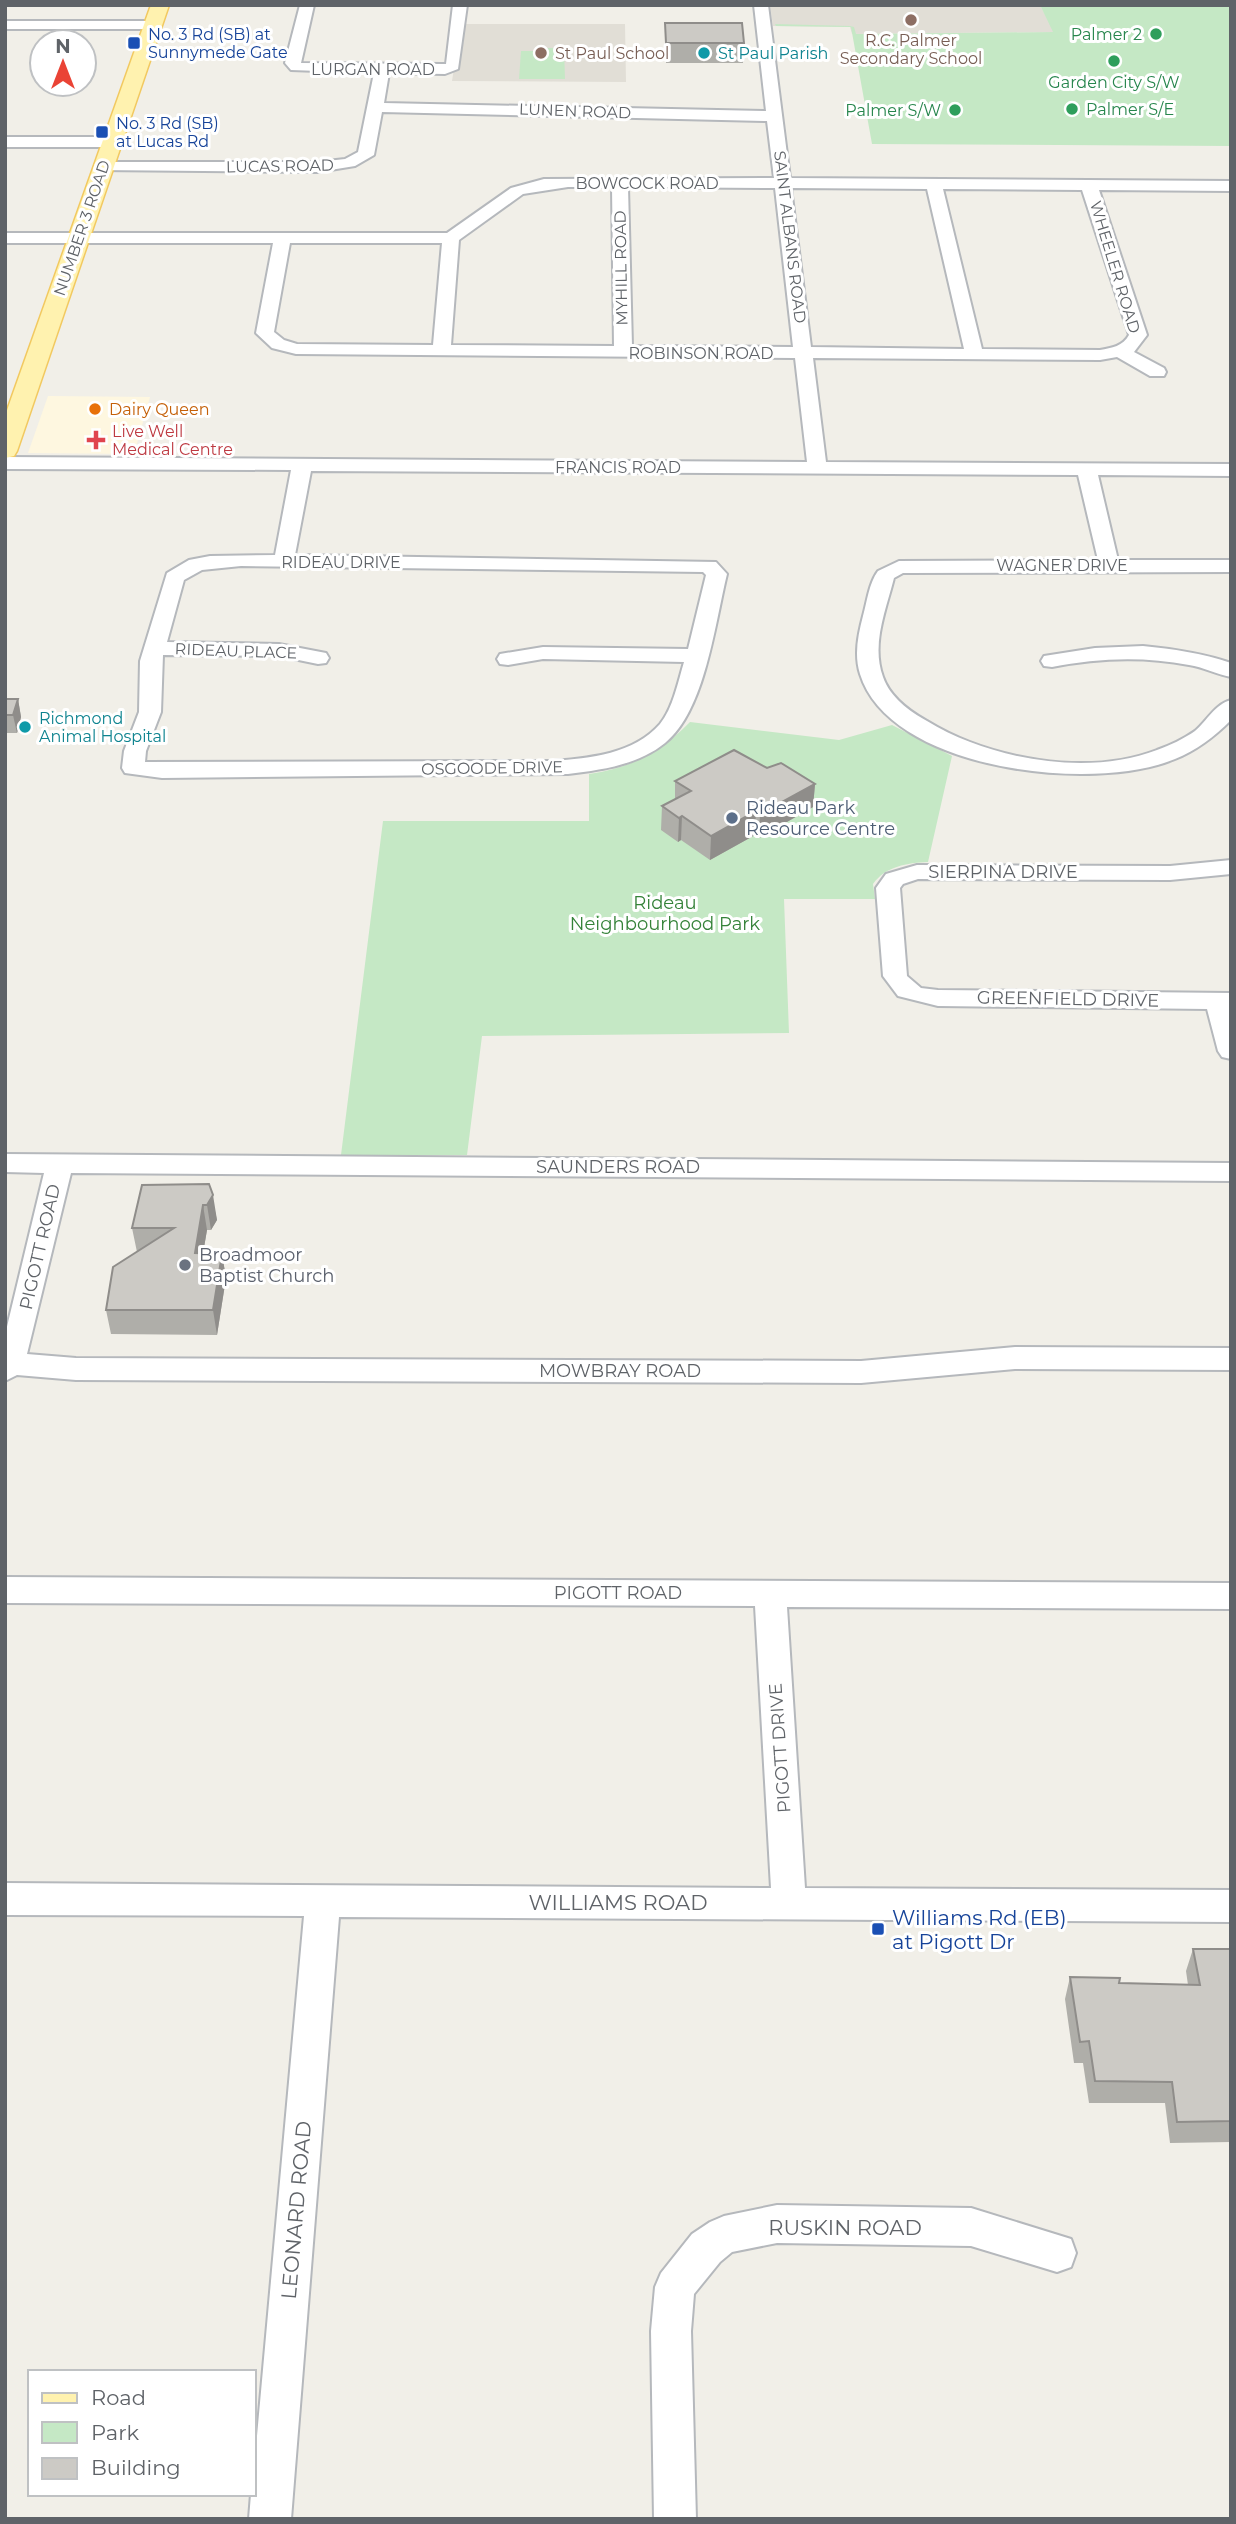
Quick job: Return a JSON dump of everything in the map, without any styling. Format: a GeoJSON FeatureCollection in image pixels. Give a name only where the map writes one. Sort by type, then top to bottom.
{"type":"FeatureCollection","features":[{"type":"Feature","properties":{"kind":"main road","name":"NUMBER 3 ROAD"},"geometry":{"type":"LineString","coordinates":[[5,451],[112,142],[146,25],[160,5]]}},
{"type":"Feature","properties":{"kind":"street","name":"LURGAN ROAD"},"geometry":{"type":"LineString","coordinates":[[307,5],[293,62],[296,67],[382,69],[453,66],[460,5]]}},
{"type":"Feature","properties":{"kind":"street","name":"SAINT ALBANS ROAD"},"geometry":{"type":"LineString","coordinates":[[761,5],[817,468]]}},
{"type":"Feature","properties":{"kind":"street"},"geometry":{"type":"LineString","coordinates":[[6,21],[40,27],[146,25]]}},
{"type":"Feature","properties":{"kind":"street","name":"LUCAS ROAD"},"geometry":{"type":"LineString","coordinates":[[103,167],[318,167],[349,163],[366,155],[382,69]]}},
{"type":"Feature","properties":{"kind":"street","name":"LUNEN ROAD"},"geometry":{"type":"LineString","coordinates":[[375,107],[775,116]]}},
{"type":"Feature","properties":{"kind":"street"},"geometry":{"type":"LineString","coordinates":[[5,142],[112,142]]}},
{"type":"Feature","properties":{"kind":"street","name":"BOWCOCK ROAD"},"geometry":{"type":"LineString","coordinates":[[451,238],[509,195],[553,183],[1231,186]]}},
{"type":"Feature","properties":{"kind":"street","name":"MYHILL ROAD"},"geometry":{"type":"LineString","coordinates":[[620,183],[623,353]]}},
{"type":"Feature","properties":{"kind":"street"},"geometry":{"type":"LineString","coordinates":[[934,184],[974,354]]}},
{"type":"Feature","properties":{"kind":"street","name":"WHEELER ROAD"},"geometry":{"type":"LineString","coordinates":[[1089,185],[1138,335],[1126,349]]}},
{"type":"Feature","properties":{"kind":"street"},"geometry":{"type":"LineString","coordinates":[[5,238],[451,238],[441,352]]}},
{"type":"Feature","properties":{"kind":"street","name":"ROBINSON ROAD"},"geometry":{"type":"LineString","coordinates":[[282,239],[265,327],[267,337],[286,347],[309,351],[1100,355],[1126,349]]}},
{"type":"Feature","properties":{"kind":"street"},"geometry":{"type":"LineString","coordinates":[[1126,349],[1157,372]]}},
{"type":"Feature","properties":{"kind":"street","name":"FRANCIS ROAD"},"geometry":{"type":"LineString","coordinates":[[5,463],[1231,470]]}},
{"type":"Feature","properties":{"kind":"street"},"geometry":{"type":"LineString","coordinates":[[284,561],[302,465]]}},
{"type":"Feature","properties":{"kind":"street"},"geometry":{"type":"LineString","coordinates":[[1087,470],[1109,565]]}},
{"type":"Feature","properties":{"kind":"street","name":"RIDEAU DRIVE"},"geometry":{"type":"LineString","coordinates":[[133,768],[135,751],[150,712],[149,678],[153,649],[174,578],[183,569],[205,562],[284,561],[709,566]]}},
{"type":"Feature","properties":{"kind":"street","name":"WAGNER DRIVE"},"geometry":{"type":"LineString","coordinates":[[1231,566],[911,565],[893,568],[885,575],[868,659],[871,674],[893,708],[922,730],[982,756],[1028,765],[1083,768],[1143,761],[1187,745],[1222,719],[1231,707]]}},
{"type":"Feature","properties":{"kind":"street","name":"OSGOODE DRIVE"},"geometry":{"type":"LineString","coordinates":[[133,768],[162,771],[553,768],[606,761],[631,754],[668,728],[678,714],[717,575],[709,566]]}},
{"type":"Feature","properties":{"kind":"street","name":"RIDEAU PLACE"},"geometry":{"type":"LineString","coordinates":[[153,649],[279,650],[318,658]]}},
{"type":"Feature","properties":{"kind":"street"},"geometry":{"type":"LineString","coordinates":[[508,659],[543,653],[695,656]]}},
{"type":"Feature","properties":{"kind":"street"},"geometry":{"type":"LineString","coordinates":[[1052,661],[1090,654],[1174,655],[1204,660],[1231,671]]}},
{"type":"Feature","properties":{"kind":"street","name":"SIERPINA DRIVE"},"geometry":{"type":"LineString","coordinates":[[906,991],[901,988],[895,976],[888,896],[890,883],[901,875],[925,871],[1171,873],[1231,867]]}},
{"type":"Feature","properties":{"kind":"street","name":"GREENFIELD DRIVE"},"geometry":{"type":"LineString","coordinates":[[906,991],[938,998],[1224,1001]]}},
{"type":"Feature","properties":{"kind":"street"},"geometry":{"type":"LineString","coordinates":[[1224,1001],[1231,1051]]}},
{"type":"Feature","properties":{"kind":"street","name":"SAUNDERS ROAD"},"geometry":{"type":"LineString","coordinates":[[5,1163],[1231,1171]]}},
{"type":"Feature","properties":{"kind":"street","name":"PIGOTT ROAD"},"geometry":{"type":"LineString","coordinates":[[7,1367],[18,1346],[60,1163]]}},
{"type":"Feature","properties":{"kind":"street","name":"MOWBRAY ROAD"},"geometry":{"type":"LineString","coordinates":[[7,1367],[861,1372],[1015,1358],[1231,1359]]}},
{"type":"Feature","properties":{"kind":"street","name":"PIGOTT ROAD"},"geometry":{"type":"LineString","coordinates":[[5,1590],[1231,1595]]}},
{"type":"Feature","properties":{"kind":"street","name":"PIGOTT DRIVE"},"geometry":{"type":"LineString","coordinates":[[770,1594],[789,1902]]}},
{"type":"Feature","properties":{"kind":"street","name":"WILLIAMS ROAD"},"geometry":{"type":"LineString","coordinates":[[5,1899],[1231,1906]]}},
{"type":"Feature","properties":{"kind":"street","name":"LEONARD ROAD"},"geometry":{"type":"LineString","coordinates":[[270,2519],[323,1901]]}},
{"type":"Feature","properties":{"kind":"street","name":"RUSKIN ROAD"},"geometry":{"type":"LineString","coordinates":[[675,2519],[671,2331],[675,2287],[706,2249],[724,2235],[777,2224],[971,2227],[1057,2253]]}},
{"type":"Feature","properties":{"kind":"shaded area","name":"R.C. Palmer Secondary School"},"geometry":{"type":"Polygon","coordinates":[[[770,5],[1040,5],[1054,32],[852,34],[850,27],[773,26],[770,5]]]}},
{"type":"Feature","properties":{"kind":"shaded area","name":"St Paul School"},"geometry":{"type":"Polygon","coordinates":[[[461,24],[625,24],[626,82],[452,81],[461,24]]]}},
{"type":"Feature","properties":{"kind":"shaded area"},"geometry":{"type":"Polygon","coordinates":[[[48,396],[150,397],[134,454],[28,453],[48,396]]]}},
{"type":"Feature","properties":{"kind":"green space"},"geometry":{"type":"Polygon","coordinates":[[[1040,5],[1231,5],[1231,146],[872,144],[851,27],[775,24],[850,26],[854,27],[856,34],[1053,32],[1040,5]]]}},
{"type":"Feature","properties":{"kind":"green space"},"geometry":{"type":"Polygon","coordinates":[[[538,48],[564,48],[565,79],[519,79],[521,51],[537,51],[538,48]]]}},
{"type":"Feature","properties":{"kind":"green space","name":"Rideau Neighbourhood Park"},"geometry":{"type":"Polygon","coordinates":[[[690,722],[839,740],[892,725],[952,756],[928,862],[905,865],[884,873],[873,884],[875,899],[784,899],[789,1033],[482,1036],[467,1155],[341,1155],[383,821],[589,821],[589,774],[618,768],[644,757],[668,742],[690,722]]]}},
{"type":"Feature","properties":{"kind":"building"},"geometry":{"type":"Polygon","coordinates":[[[665,23],[742,23],[744,43],[666,43],[665,23]]]}},
{"type":"Feature","properties":{"kind":"building"},"geometry":{"type":"Polygon","coordinates":[[[5,699],[18,699],[13,715],[5,715],[5,699]]]}},
{"type":"Feature","properties":{"kind":"building"},"geometry":{"type":"Polygon","coordinates":[[[734,750],[767,768],[781,763],[815,784],[760,814],[756,811],[711,836],[662,806],[691,791],[675,781],[734,750]]]}},
{"type":"Feature","properties":{"kind":"building"},"geometry":{"type":"Polygon","coordinates":[[[209,1184],[213,1195],[207,1205],[203,1205],[195,1253],[222,1254],[213,1310],[106,1310],[113,1267],[174,1228],[132,1228],[142,1185],[209,1184]]]}},
{"type":"Feature","properties":{"kind":"building"},"geometry":{"type":"Polygon","coordinates":[[[1193,1949],[1231,1949],[1231,2121],[1177,2122],[1172,2082],[1095,2081],[1089,2041],[1080,2042],[1070,1977],[1120,1978],[1119,1983],[1200,1985],[1193,1949]]]}},
{"type":"Feature","properties":{"kind":"place","name":"R.C. Palmer Secondary School"},"geometry":{"type":"Point","coordinates":[911,20]}},
{"type":"Feature","properties":{"kind":"place","name":"Palmer 2"},"geometry":{"type":"Point","coordinates":[1156,34]}},
{"type":"Feature","properties":{"kind":"place","name":"No. 3 Rd (SB) at Sunnymede Gate"},"geometry":{"type":"Point","coordinates":[134,43]}},
{"type":"Feature","properties":{"kind":"place","name":"St Paul School"},"geometry":{"type":"Point","coordinates":[541,53]}},
{"type":"Feature","properties":{"kind":"place","name":"St Paul Parish"},"geometry":{"type":"Point","coordinates":[704,53]}},
{"type":"Feature","properties":{"kind":"place","name":"Garden City S/W"},"geometry":{"type":"Point","coordinates":[1114,61]}},
{"type":"Feature","properties":{"kind":"place","name":"Palmer S/E"},"geometry":{"type":"Point","coordinates":[1072,109]}},
{"type":"Feature","properties":{"kind":"place","name":"Palmer S/W"},"geometry":{"type":"Point","coordinates":[955,110]}},
{"type":"Feature","properties":{"kind":"place","name":"No. 3 Rd (SB) at Lucas Rd"},"geometry":{"type":"Point","coordinates":[102,132]}},
{"type":"Feature","properties":{"kind":"place","name":"Dairy Queen"},"geometry":{"type":"Point","coordinates":[95,409]}},
{"type":"Feature","properties":{"kind":"place","name":"Live Well Medical Centre"},"geometry":{"type":"Point","coordinates":[96,440]}},
{"type":"Feature","properties":{"kind":"place","name":"Richmond Animal Hospital"},"geometry":{"type":"Point","coordinates":[25,727]}},
{"type":"Feature","properties":{"kind":"place","name":"Rideau Park Resource Centre"},"geometry":{"type":"Point","coordinates":[732,818]}},
{"type":"Feature","properties":{"kind":"place","name":"Broadmoor Baptist Church"},"geometry":{"type":"Point","coordinates":[185,1265]}},
{"type":"Feature","properties":{"kind":"place","name":"Williams Rd (EB) at Pigott Dr"},"geometry":{"type":"Point","coordinates":[878,1929]}}]}
